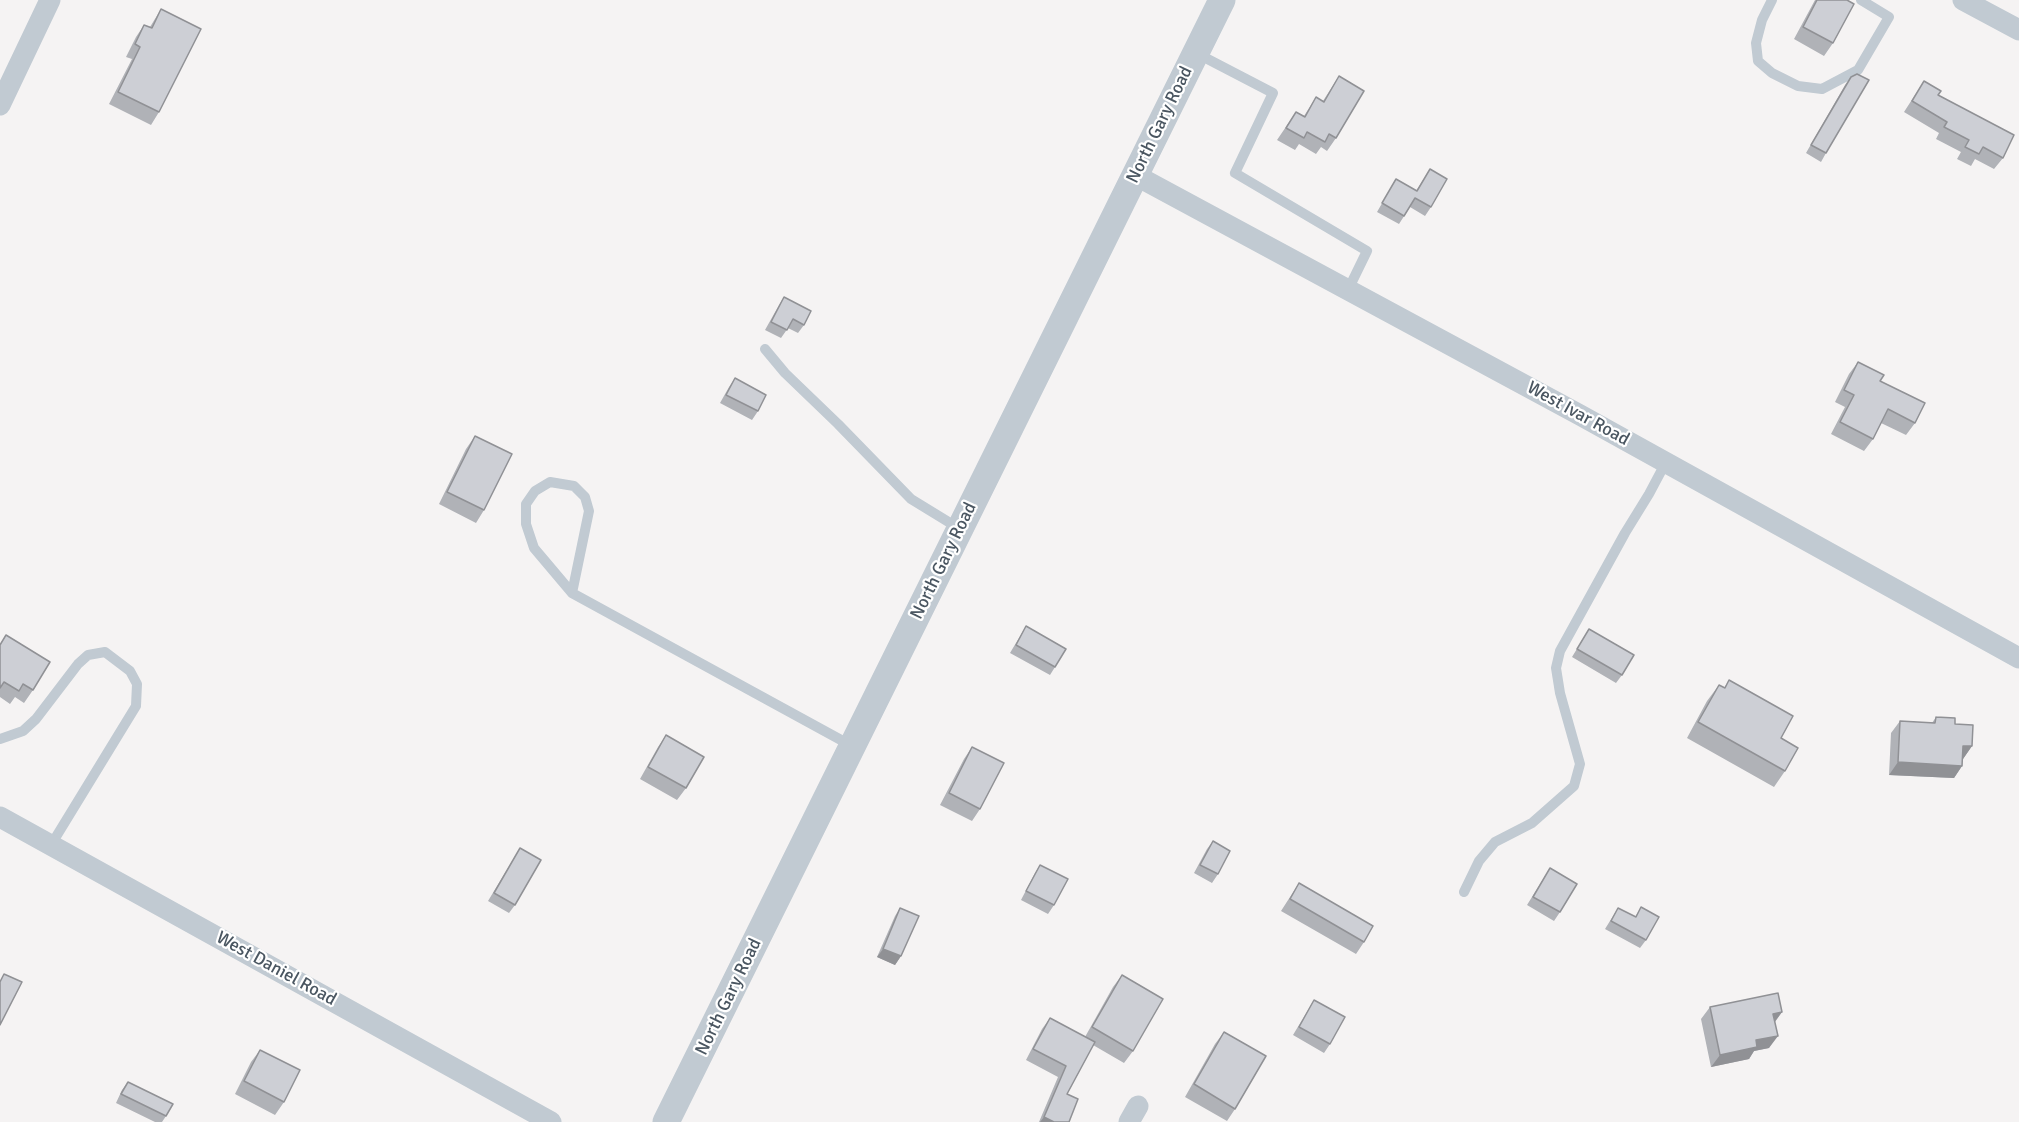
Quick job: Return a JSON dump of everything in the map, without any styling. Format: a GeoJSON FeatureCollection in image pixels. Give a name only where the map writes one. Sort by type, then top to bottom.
{"type":"FeatureCollection","features":[{"type":"Feature","properties":{"kind":"street"},"geometry":{"type":"LineString","coordinates":[[0,105],[50,0]]}},
{"type":"Feature","properties":{"kind":"street","name":"North Gary Road"},"geometry":{"type":"LineString","coordinates":[[666,1122],[1222,0]]}},
{"type":"Feature","properties":{"kind":"street"},"geometry":{"type":"LineString","coordinates":[[1964,0],[2019,30]]}},
{"type":"Feature","properties":{"kind":"street","name":"West Ivar Road"},"geometry":{"type":"LineString","coordinates":[[1135,175],[1666,462],[2019,658]]}},
{"type":"Feature","properties":{"kind":"street","name":"West Daniel Road"},"geometry":{"type":"LineString","coordinates":[[0,817],[551,1122]]}},
{"type":"Feature","properties":{"kind":"lane"},"geometry":{"type":"LineString","coordinates":[[1772,0],[1762,20],[1756,43],[1758,61],[1772,73],[1798,86],[1822,89],[1858,70],[1889,16],[1861,0]]}},
{"type":"Feature","properties":{"kind":"lane"},"geometry":{"type":"LineString","coordinates":[[1196,53],[1274,93],[1235,173],[1367,251],[1348,290]]}},
{"type":"Feature","properties":{"kind":"lane"},"geometry":{"type":"LineString","coordinates":[[765,350],[784,373],[838,424],[911,499],[960,529]]}},
{"type":"Feature","properties":{"kind":"lane"},"geometry":{"type":"LineString","coordinates":[[1464,892],[1479,861],[1495,842],[1532,823],[1574,786],[1580,764],[1560,693],[1556,668],[1560,651],[1666,462]]}},
{"type":"Feature","properties":{"kind":"lane"},"geometry":{"type":"LineString","coordinates":[[572,593],[589,511],[585,497],[574,486],[550,482],[535,491],[526,504],[526,524],[534,548],[572,593],[852,746]]}},
{"type":"Feature","properties":{"kind":"lane"},"geometry":{"type":"LineString","coordinates":[[0,739],[23,731],[36,719],[78,664],[88,655],[105,652],[130,671],[134,677],[136,706],[51,845]]}},
{"type":"Feature","properties":{"kind":"building"},"geometry":{"type":"Polygon","coordinates":[[[1817,0],[1847,0],[1854,4],[1833,43],[1803,27],[1817,0]]]}},
{"type":"Feature","properties":{"kind":"building"},"geometry":{"type":"Polygon","coordinates":[[[161,9],[201,29],[159,112],[118,92],[140,47],[135,44],[144,25],[152,28],[161,9]]]}},
{"type":"Feature","properties":{"kind":"building"},"geometry":{"type":"Polygon","coordinates":[[[1857,74],[1869,80],[1826,153],[1811,145],[1851,77],[1857,74]]]}},
{"type":"Feature","properties":{"kind":"building"},"geometry":{"type":"Polygon","coordinates":[[[1339,76],[1364,91],[1336,138],[1329,134],[1325,142],[1307,132],[1304,138],[1286,128],[1296,112],[1305,117],[1316,97],[1324,102],[1339,76]]]}},
{"type":"Feature","properties":{"kind":"building"},"geometry":{"type":"Polygon","coordinates":[[[1924,81],[1941,91],[1938,95],[2014,135],[2003,158],[1983,147],[1979,154],[1965,147],[1969,140],[1944,127],[1947,122],[1912,101],[1924,81]]]}},
{"type":"Feature","properties":{"kind":"building"},"geometry":{"type":"Polygon","coordinates":[[[1430,169],[1447,179],[1431,207],[1415,198],[1404,216],[1382,203],[1396,179],[1417,191],[1430,169]]]}},
{"type":"Feature","properties":{"kind":"building"},"geometry":{"type":"Polygon","coordinates":[[[784,297],[811,311],[804,325],[793,319],[787,330],[771,322],[784,297]]]}},
{"type":"Feature","properties":{"kind":"building"},"geometry":{"type":"Polygon","coordinates":[[[1858,362],[1884,375],[1880,381],[1925,403],[1915,423],[1888,409],[1873,439],[1840,422],[1854,395],[1844,390],[1858,362]]]}},
{"type":"Feature","properties":{"kind":"building"},"geometry":{"type":"Polygon","coordinates":[[[735,378],[766,395],[758,411],[726,395],[735,378]]]}},
{"type":"Feature","properties":{"kind":"building"},"geometry":{"type":"Polygon","coordinates":[[[475,436],[512,454],[484,510],[447,492],[475,436]]]}},
{"type":"Feature","properties":{"kind":"building"},"geometry":{"type":"Polygon","coordinates":[[[1026,626],[1066,649],[1055,667],[1016,645],[1026,626]]]}},
{"type":"Feature","properties":{"kind":"building"},"geometry":{"type":"Polygon","coordinates":[[[1589,629],[1634,655],[1622,675],[1577,649],[1589,629]]]}},
{"type":"Feature","properties":{"kind":"building"},"geometry":{"type":"Polygon","coordinates":[[[6,635],[50,662],[33,690],[23,684],[19,691],[4,682],[0,688],[0,645],[6,635]]]}},
{"type":"Feature","properties":{"kind":"building"},"geometry":{"type":"Polygon","coordinates":[[[1729,680],[1793,716],[1781,738],[1798,748],[1785,771],[1698,722],[1719,685],[1725,688],[1729,680]]]}},
{"type":"Feature","properties":{"kind":"building"},"geometry":{"type":"Polygon","coordinates":[[[1936,717],[1955,718],[1955,724],[1973,725],[1972,746],[1963,746],[1962,766],[1898,762],[1900,721],[1935,723],[1936,717]]]}},
{"type":"Feature","properties":{"kind":"building"},"geometry":{"type":"Polygon","coordinates":[[[666,735],[704,757],[686,788],[648,767],[666,735]]]}},
{"type":"Feature","properties":{"kind":"building"},"geometry":{"type":"Polygon","coordinates":[[[972,747],[1004,763],[980,809],[949,793],[972,747]]]}},
{"type":"Feature","properties":{"kind":"building"},"geometry":{"type":"Polygon","coordinates":[[[1213,841],[1230,851],[1218,874],[1200,865],[1213,841]]]}},
{"type":"Feature","properties":{"kind":"building"},"geometry":{"type":"Polygon","coordinates":[[[520,848],[541,860],[515,905],[494,893],[520,848]]]}},
{"type":"Feature","properties":{"kind":"building"},"geometry":{"type":"Polygon","coordinates":[[[1040,865],[1068,879],[1054,905],[1026,891],[1040,865]]]}},
{"type":"Feature","properties":{"kind":"building"},"geometry":{"type":"Polygon","coordinates":[[[1550,868],[1577,884],[1560,912],[1533,897],[1550,868]]]}},
{"type":"Feature","properties":{"kind":"building"},"geometry":{"type":"Polygon","coordinates":[[[1299,883],[1373,926],[1364,942],[1290,899],[1299,883]]]}},
{"type":"Feature","properties":{"kind":"building"},"geometry":{"type":"Polygon","coordinates":[[[1641,907],[1659,917],[1646,940],[1611,921],[1618,908],[1636,917],[1641,907]]]}},
{"type":"Feature","properties":{"kind":"building"},"geometry":{"type":"Polygon","coordinates":[[[900,908],[919,916],[901,956],[883,949],[900,908]]]}},
{"type":"Feature","properties":{"kind":"building"},"geometry":{"type":"Polygon","coordinates":[[[4,974],[22,982],[0,1025],[0,982],[4,974]]]}},
{"type":"Feature","properties":{"kind":"building"},"geometry":{"type":"Polygon","coordinates":[[[1122,975],[1163,999],[1133,1051],[1092,1027],[1122,975]]]}},
{"type":"Feature","properties":{"kind":"building"},"geometry":{"type":"Polygon","coordinates":[[[1778,993],[1782,1012],[1773,1014],[1778,1036],[1756,1040],[1757,1047],[1720,1055],[1710,1007],[1778,993]]]}},
{"type":"Feature","properties":{"kind":"building"},"geometry":{"type":"Polygon","coordinates":[[[1314,1000],[1345,1017],[1330,1044],[1299,1027],[1314,1000]]]}},
{"type":"Feature","properties":{"kind":"building"},"geometry":{"type":"Polygon","coordinates":[[[1050,1018],[1095,1042],[1067,1094],[1078,1099],[1069,1122],[1054,1122],[1044,1117],[1066,1066],[1033,1049],[1050,1018]]]}},
{"type":"Feature","properties":{"kind":"building"},"geometry":{"type":"Polygon","coordinates":[[[1224,1032],[1266,1056],[1235,1109],[1194,1084],[1224,1032]]]}},
{"type":"Feature","properties":{"kind":"building"},"geometry":{"type":"Polygon","coordinates":[[[260,1050],[300,1070],[284,1102],[244,1081],[260,1050]]]}},
{"type":"Feature","properties":{"kind":"building"},"geometry":{"type":"Polygon","coordinates":[[[128,1082],[173,1104],[166,1116],[121,1094],[128,1082]]]}}]}
